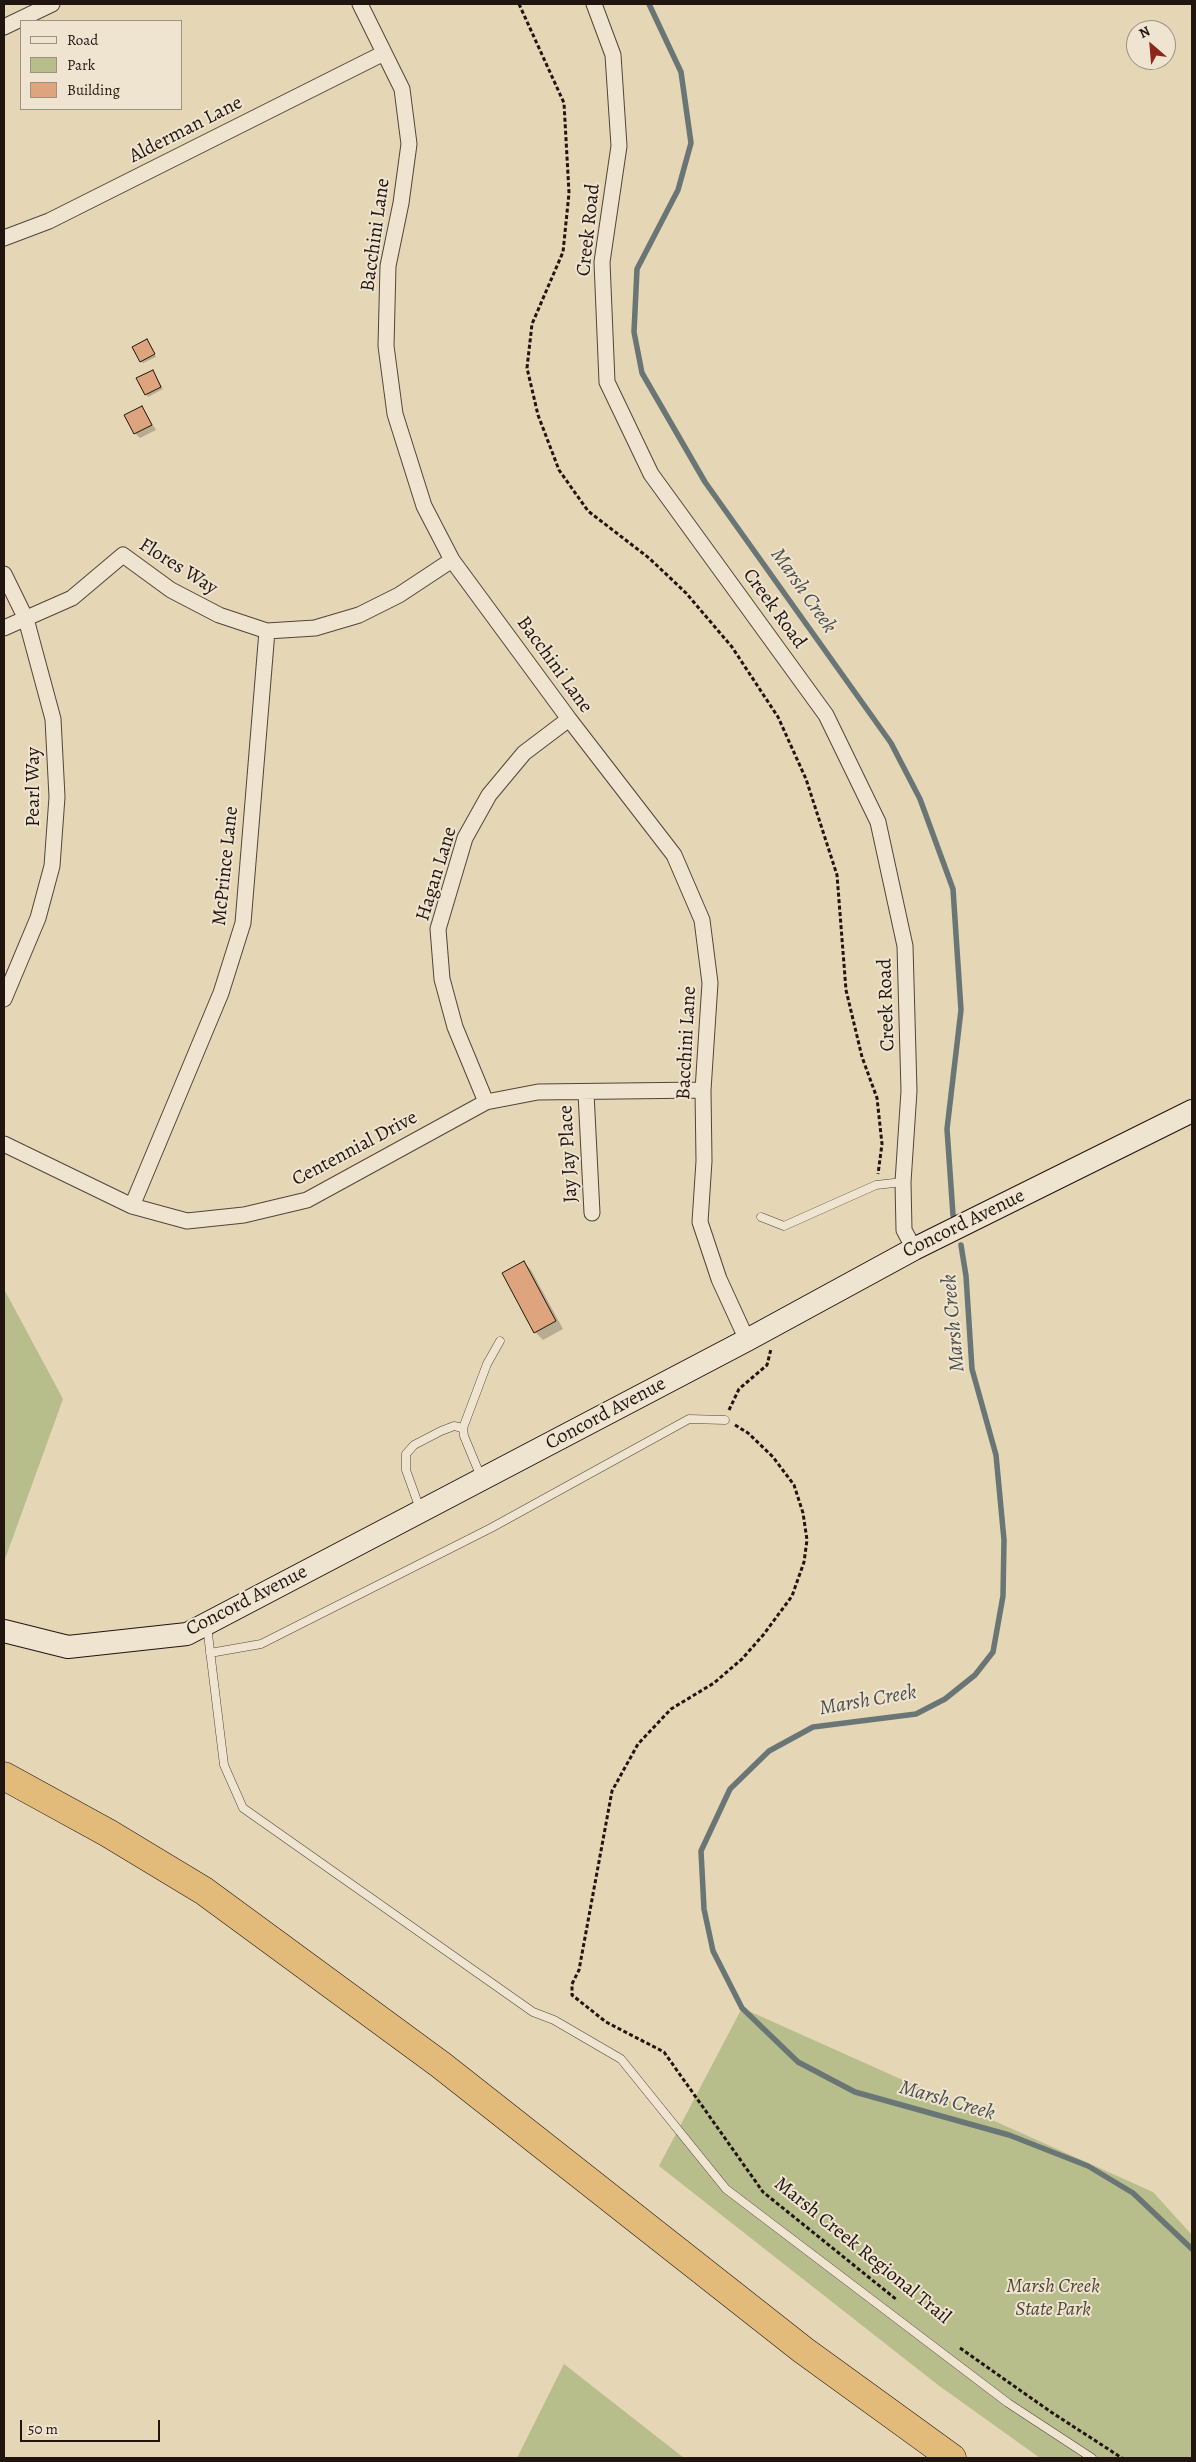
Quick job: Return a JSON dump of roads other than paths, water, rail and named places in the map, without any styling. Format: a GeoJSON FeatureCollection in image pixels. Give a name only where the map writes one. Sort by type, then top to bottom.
{"type":"FeatureCollection","features":[{"type":"Feature","properties":{"kind":"highway"},"geometry":{"type":"LineString","coordinates":[[4,1776],[108,1833],[204,1891],[441,2065],[803,2350],[952,2458]]}},
{"type":"Feature","properties":{"kind":"street"},"geometry":{"type":"LineString","coordinates":[[4,28],[52,4]]}},
{"type":"Feature","properties":{"kind":"street","name":"Bacchini Lane"},"geometry":{"type":"LineString","coordinates":[[360,4],[402,89],[409,144],[401,203],[388,266],[386,346],[393,405],[424,506],[452,560],[569,719],[674,855],[702,920],[710,983],[703,1090],[704,1161],[700,1222],[719,1279],[747,1340]]}},
{"type":"Feature","properties":{"kind":"street","name":"Creek Road"},"geometry":{"type":"LineString","coordinates":[[594,4],[613,55],[619,146],[602,262],[606,382],[650,474],[826,715],[878,822],[905,946],[909,1091],[903,1182],[904,1230],[914,1249]]}},
{"type":"Feature","properties":{"kind":"street","name":"Alderman Lane"},"geometry":{"type":"LineString","coordinates":[[4,238],[49,222],[384,53]]}},
{"type":"Feature","properties":{"kind":"street","name":"Flores Way"},"geometry":{"type":"LineString","coordinates":[[4,628],[72,598],[123,555],[170,590],[219,615],[267,631],[315,628],[359,615],[399,595],[452,560]]}},
{"type":"Feature","properties":{"kind":"street","name":"Pearl Way"},"geometry":{"type":"LineString","coordinates":[[4,574],[26,619],[53,719],[57,797],[52,866],[38,918],[4,1000]]}},
{"type":"Feature","properties":{"kind":"street","name":"McPrince Lane"},"geometry":{"type":"LineString","coordinates":[[132,1206],[221,993],[242,923],[267,631]]}},
{"type":"Feature","properties":{"kind":"street","name":"Hagan Lane"},"geometry":{"type":"LineString","coordinates":[[486,1102],[455,1028],[442,979],[438,929],[465,838],[489,795],[524,753],[569,719]]}},
{"type":"Feature","properties":{"kind":"street","name":"Centennial Drive"},"geometry":{"type":"LineString","coordinates":[[4,1144],[132,1206],[188,1221],[244,1215],[308,1200],[486,1102],[538,1092],[586,1093],[703,1090]]}},
{"type":"Feature","properties":{"kind":"street","name":"Jay Jay Place"},"geometry":{"type":"LineString","coordinates":[[586,1093],[592,1213]]}},
{"type":"Feature","properties":{"kind":"street","name":"Concord Avenue"},"geometry":{"type":"LineString","coordinates":[[4,1631],[68,1647],[188,1634],[747,1340],[914,1249],[1192,1110]]}},
{"type":"Feature","properties":{"kind":"lane"},"geometry":{"type":"LineString","coordinates":[[761,1218],[784,1226],[876,1185],[903,1182]]}},
{"type":"Feature","properties":{"kind":"lane"},"geometry":{"type":"LineString","coordinates":[[482,1479],[464,1436],[463,1428],[487,1364],[500,1341]]}},
{"type":"Feature","properties":{"kind":"lane"},"geometry":{"type":"LineString","coordinates":[[210,1653],[260,1644],[491,1528],[689,1419],[725,1420]]}},
{"type":"Feature","properties":{"kind":"lane"},"geometry":{"type":"LineString","coordinates":[[421,1511],[406,1470],[406,1454],[414,1445],[440,1430],[454,1426],[463,1428]]}},
{"type":"Feature","properties":{"kind":"lane"},"geometry":{"type":"LineString","coordinates":[[206,1624],[224,1765],[243,1808],[533,2012],[554,2020],[621,2059],[726,2189],[1008,2403],[1092,2458]]}},
{"type":"Feature","properties":{"kind":"waterway","name":"Marsh Creek"},"geometry":{"type":"LineString","coordinates":[[649,4],[681,72],[691,143],[678,190],[637,269],[634,332],[642,373],[705,482],[891,743],[920,799],[953,889],[961,1010],[947,1129],[953,1215]]}},
{"type":"Feature","properties":{"kind":"waterway","name":"Marsh Creek"},"geometry":{"type":"LineString","coordinates":[[961,1245],[966,1276],[972,1369],[996,1455],[1004,1540],[1003,1596],[993,1652],[975,1675],[945,1699],[916,1714],[813,1727],[769,1751],[730,1789],[701,1851],[704,1909],[713,1951],[742,2008],[798,2062],[855,2092],[1009,2135],[1088,2166],[1133,2193],[1192,2249]]}},
{"type":"Feature","properties":{"kind":"park label","name":"Marsh Creek State Park"},"geometry":{"type":"Point","coordinates":[1053,2298]}}]}
